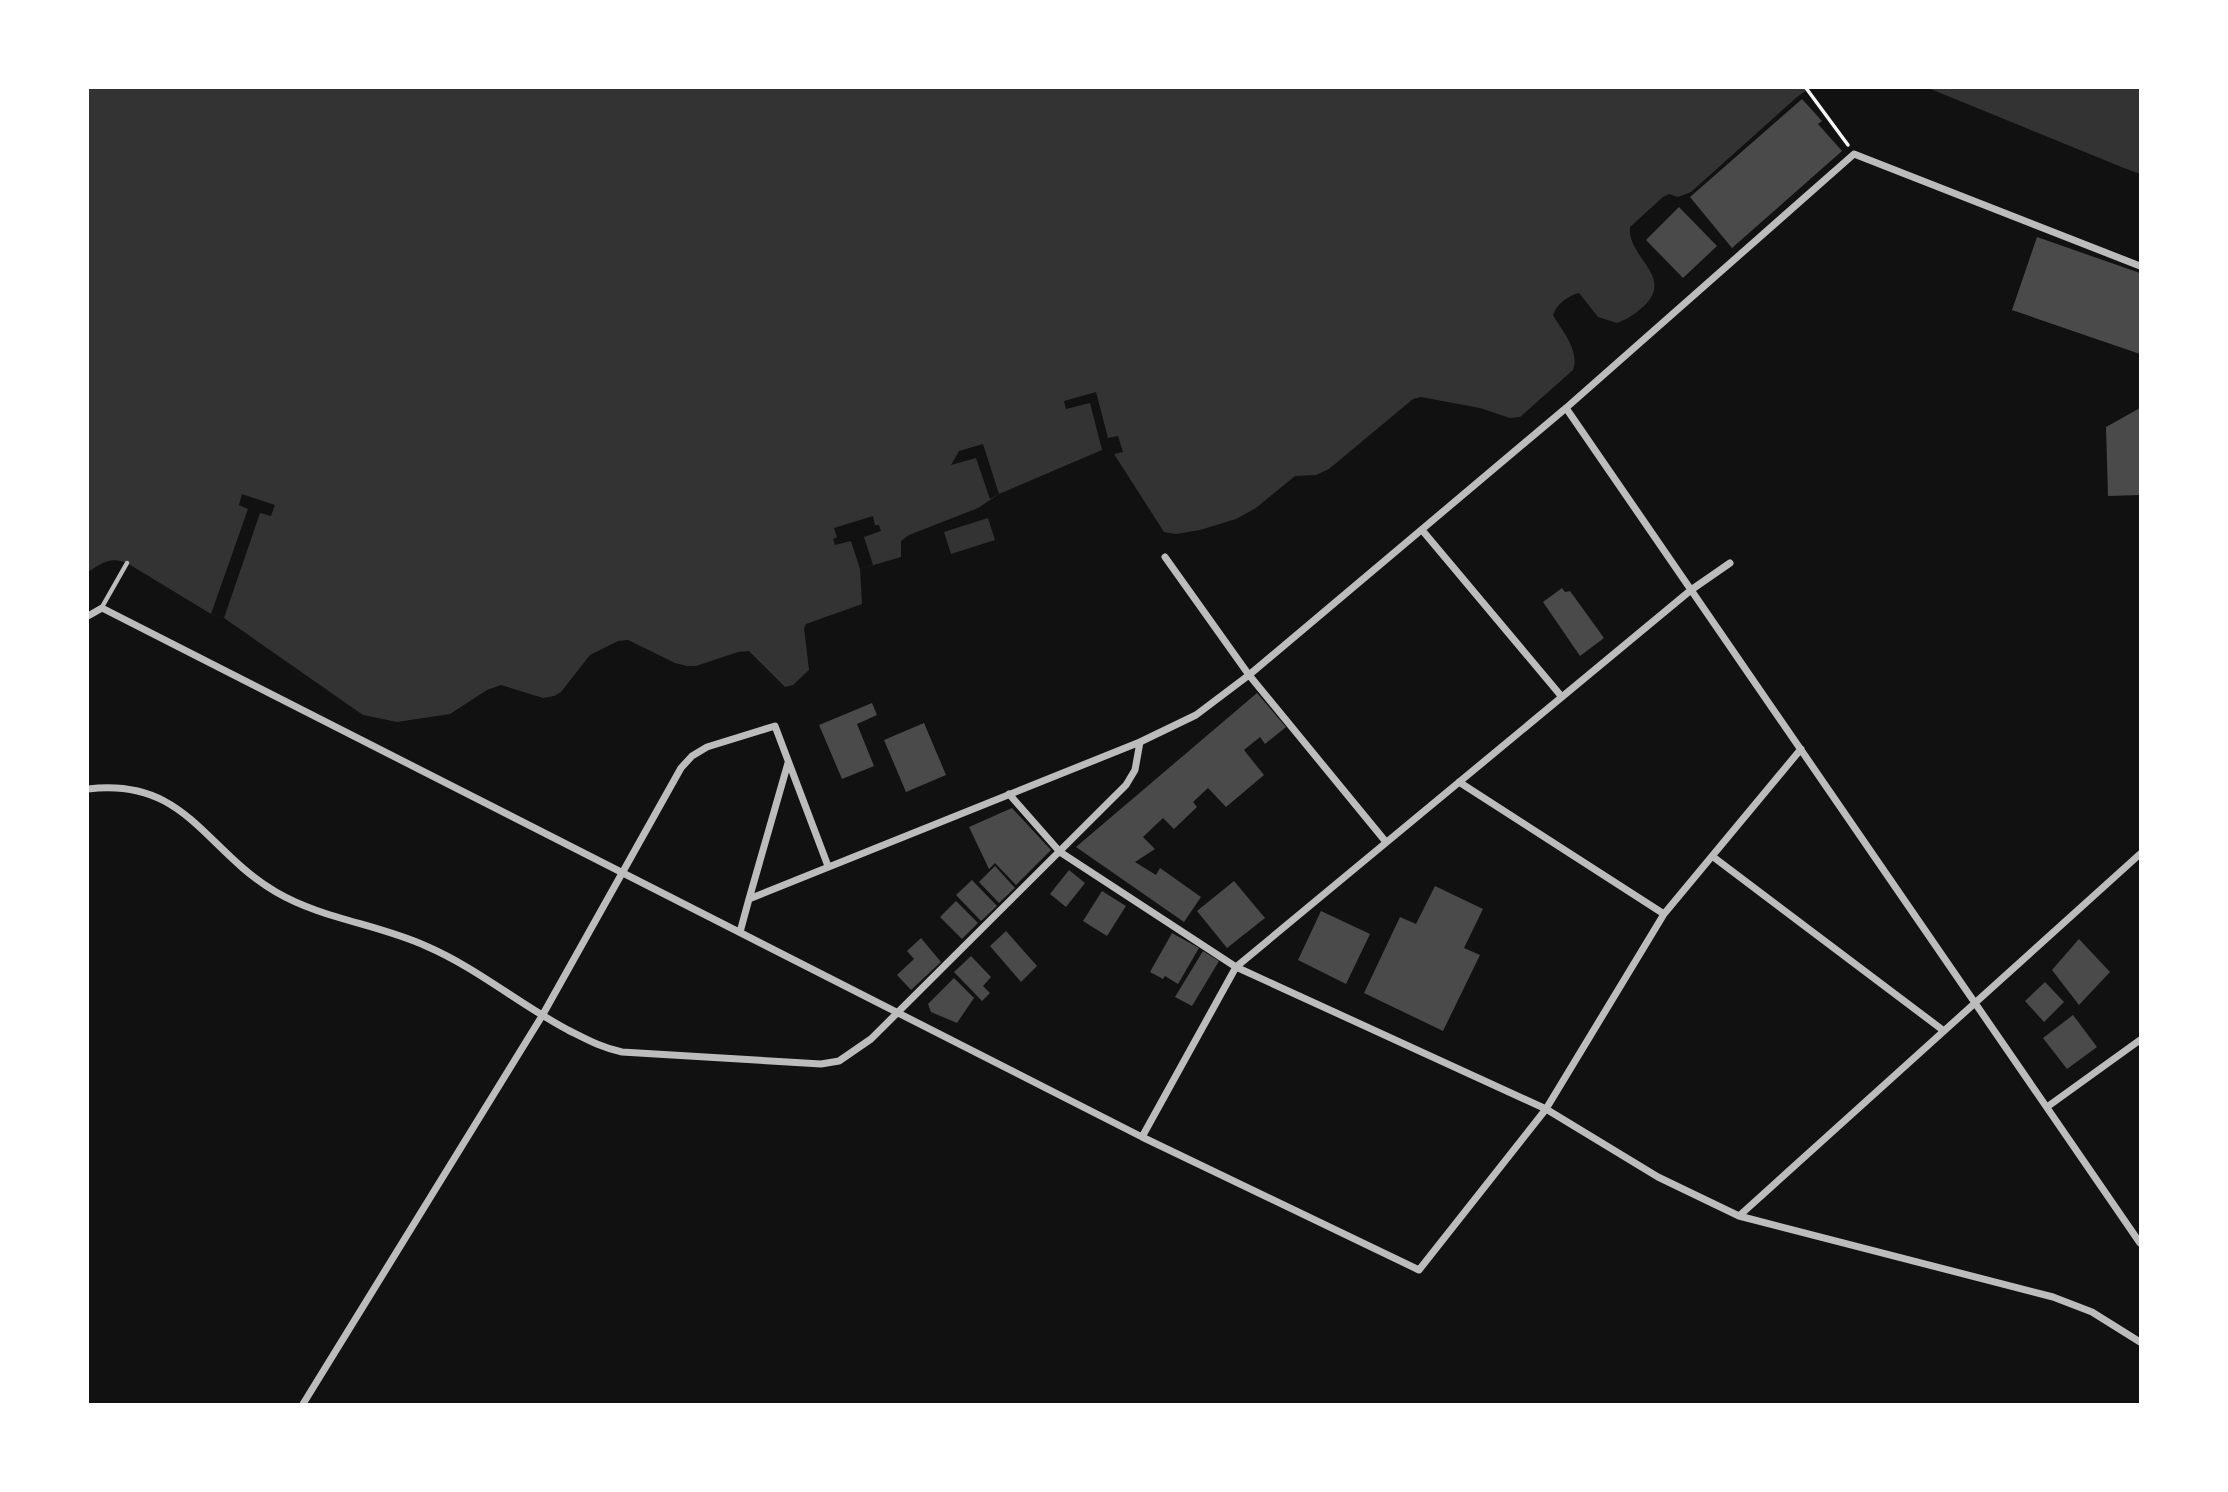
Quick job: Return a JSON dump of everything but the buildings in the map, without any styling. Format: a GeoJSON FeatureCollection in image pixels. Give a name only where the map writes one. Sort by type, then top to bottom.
{"type":"FeatureCollection","features":[{"type":"Feature","properties":{"kind":"street"},"geometry":{"type":"LineString","coordinates":[[749,899],[1140,742],[1196,715],[1249,675],[1566,408],[1854,154],[2140,266]]}},
{"type":"Feature","properties":{"kind":"street"},"geometry":{"type":"LineString","coordinates":[[1566,408],[2140,1243]]}},
{"type":"Feature","properties":{"kind":"street"},"geometry":{"type":"LineString","coordinates":[[1422,530],[1562,697]]}},
{"type":"Feature","properties":{"kind":"street"},"geometry":{"type":"LineString","coordinates":[[1166,557],[1249,675],[1386,842]]}},
{"type":"Feature","properties":{"kind":"street"},"geometry":{"type":"LineString","coordinates":[[1142,1137],[1236,967],[1691,590],[1730,563]]}},
{"type":"Feature","properties":{"kind":"street"},"geometry":{"type":"LineString","coordinates":[[88,615],[102,608],[1142,1137],[1419,1270],[1546,1110],[1664,914],[1801,749]]}},
{"type":"Feature","properties":{"kind":"street"},"geometry":{"type":"LineString","coordinates":[[303,1405],[542,1016],[681,768],[692,755],[707,747],[775,726],[828,866]]}},
{"type":"Feature","properties":{"kind":"street"},"geometry":{"type":"LineString","coordinates":[[88,789],[105,787],[145,792],[174,805],[255,880],[279,894],[316,911],[423,944],[474,971],[542,1016],[607,1049],[821,1064],[839,1061],[857,1050],[898,1013],[1060,852],[1126,785],[1135,770],[1140,742]]}},
{"type":"Feature","properties":{"kind":"street"},"geometry":{"type":"LineString","coordinates":[[740,932],[789,763]]}},
{"type":"Feature","properties":{"kind":"street"},"geometry":{"type":"LineString","coordinates":[[1459,782],[1664,914]]}},
{"type":"Feature","properties":{"kind":"street"},"geometry":{"type":"LineString","coordinates":[[1009,794],[1060,852],[1236,967],[1546,1110],[1658,1177],[1739,1216],[2053,1297],[2092,1312],[2140,1342]]}},
{"type":"Feature","properties":{"kind":"street"},"geometry":{"type":"LineString","coordinates":[[1739,1216],[2140,854]]}},
{"type":"Feature","properties":{"kind":"street"},"geometry":{"type":"LineString","coordinates":[[1712,856],[1944,1031]]}},
{"type":"Feature","properties":{"kind":"street"},"geometry":{"type":"LineString","coordinates":[[2047,1107],[2140,1040]]}},
{"type":"Feature","properties":{"kind":"lane"},"geometry":{"type":"LineString","coordinates":[[102,608],[127,564]]}},
{"type":"Feature","properties":{"kind":"path"},"geometry":{"type":"LineString","coordinates":[[1806,88],[1854,154]]}},
{"type":"Feature","properties":{"kind":"shaded area"},"geometry":{"type":"Polygon","coordinates":[[[88,88],[1810,88],[1691,192],[1678,197],[1669,194],[1663,197],[1630,227],[1635,248],[1648,267],[1654,285],[1652,295],[1641,309],[1617,323],[1598,317],[1579,293],[1560,304],[1553,315],[1572,348],[1575,363],[1573,370],[1520,417],[1510,418],[1480,408],[1421,397],[1413,399],[1329,469],[1316,475],[1295,476],[1256,508],[1236,519],[1176,534],[1164,532],[1114,454],[1109,450],[1102,450],[999,494],[978,508],[909,535],[901,541],[901,557],[860,569],[862,604],[806,624],[804,628],[809,670],[793,685],[785,687],[749,651],[696,666],[687,666],[628,640],[618,641],[590,655],[561,692],[554,696],[543,698],[501,685],[487,690],[450,714],[397,722],[363,715],[224,618],[211,614],[127,563],[111,560],[88,572],[88,88]]]}},
{"type":"Feature","properties":{"kind":"shaded area"},"geometry":{"type":"Polygon","coordinates":[[[1928,88],[2140,88],[2140,174],[2124,168],[1928,88]]]}},
{"type":"Feature","properties":{"kind":"shaded area"},"geometry":{"type":"Polygon","coordinates":[[[988,518],[995,540],[951,554],[944,532],[988,518]]]}},
{"type":"Feature","properties":{"kind":"pier"},"geometry":{"type":"Polygon","coordinates":[[[1096,392],[1108,438],[1118,436],[1123,452],[1114,454],[1109,450],[1102,450],[1090,403],[1066,409],[1064,401],[1096,392]]]}},
{"type":"Feature","properties":{"kind":"pier"},"geometry":{"type":"Polygon","coordinates":[[[983,444],[999,494],[990,499],[976,458],[951,465],[959,451],[983,444]]]}},
{"type":"Feature","properties":{"kind":"pier"},"geometry":{"type":"Polygon","coordinates":[[[242,494],[275,505],[271,516],[260,513],[224,618],[211,614],[248,509],[239,505],[242,494]]]}},
{"type":"Feature","properties":{"kind":"pier"},"geometry":{"type":"Polygon","coordinates":[[[873,516],[875,525],[879,525],[881,531],[864,537],[873,565],[860,569],[851,541],[835,545],[833,539],[837,537],[834,528],[873,516]]]}}]}
